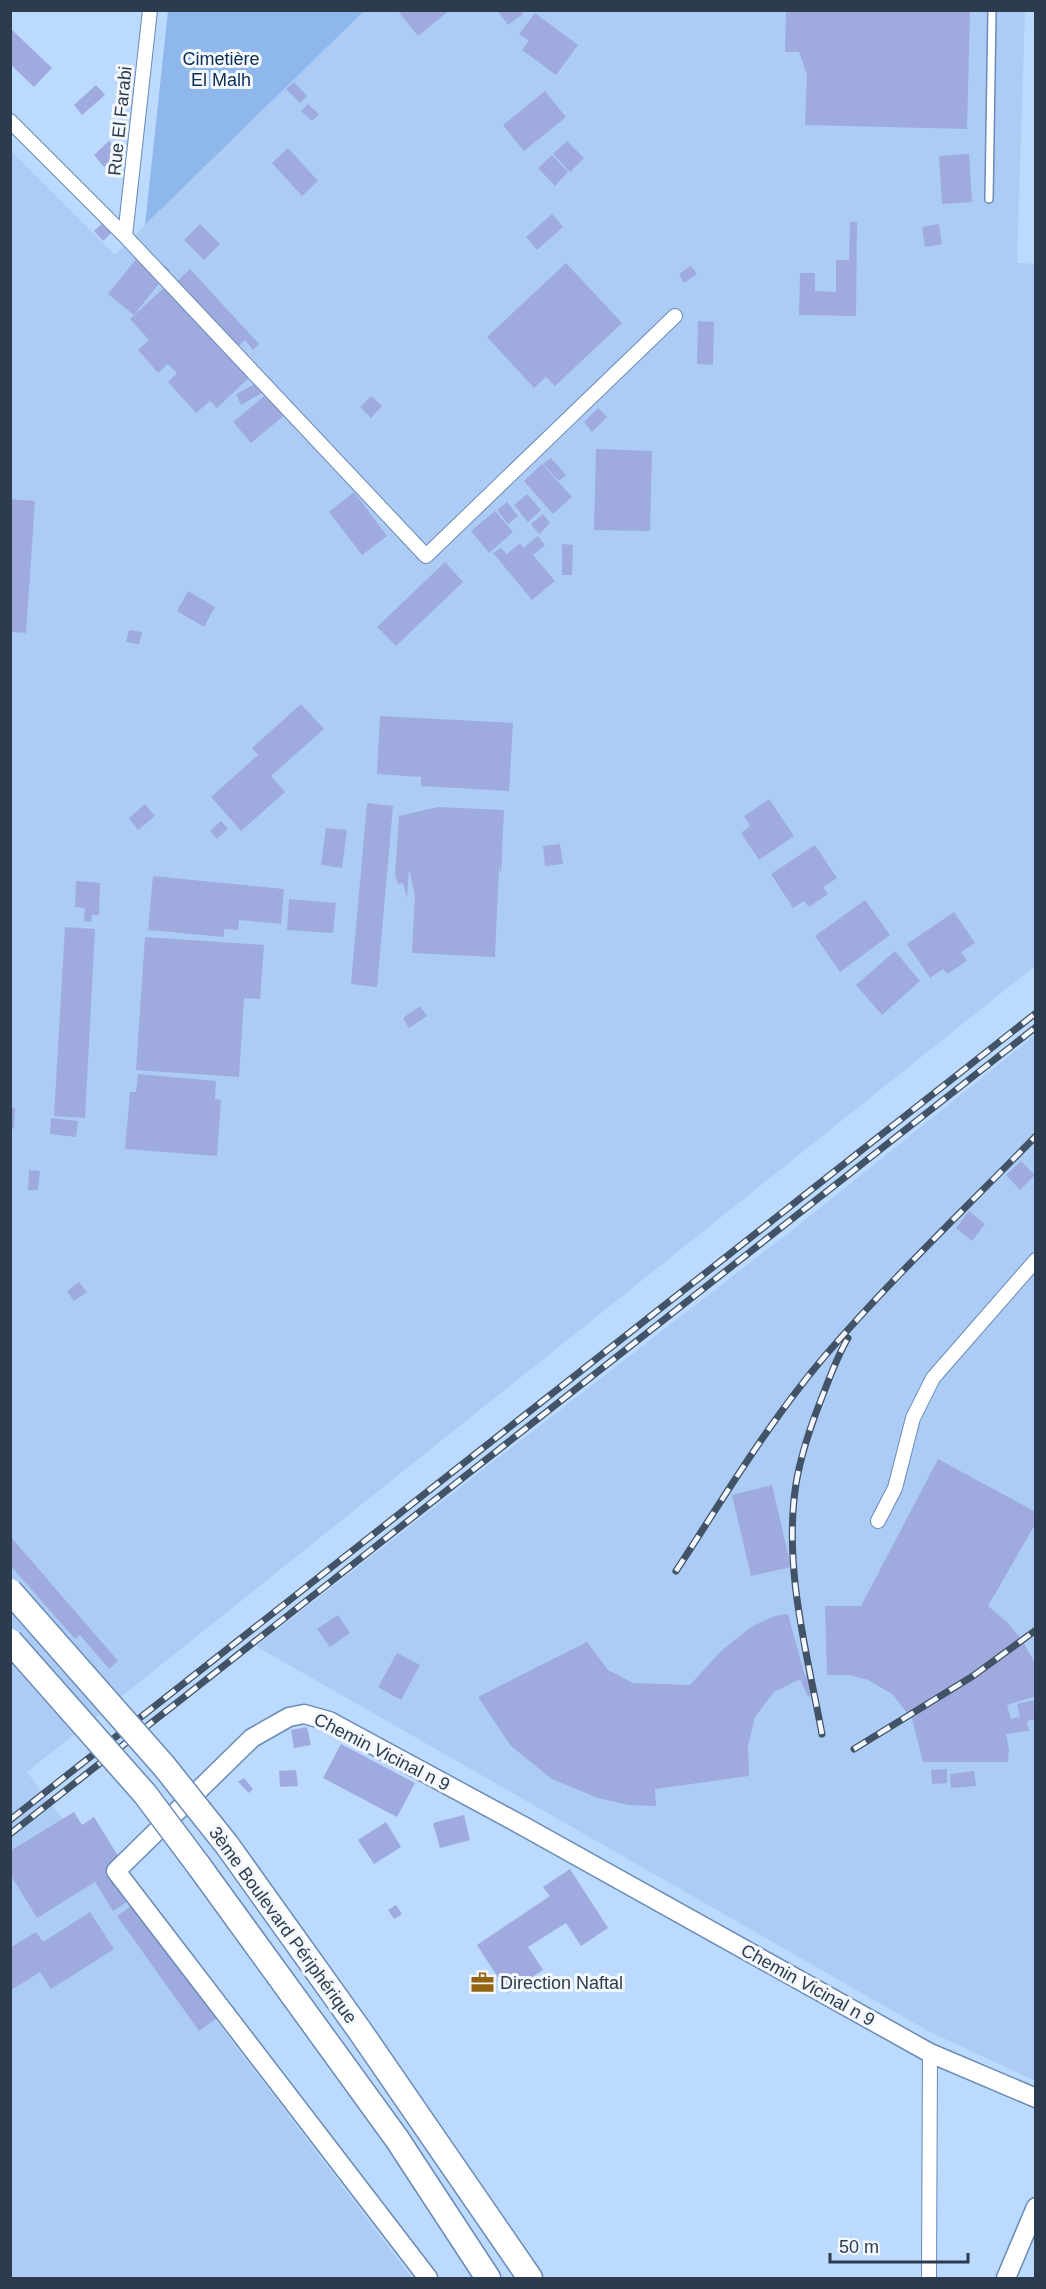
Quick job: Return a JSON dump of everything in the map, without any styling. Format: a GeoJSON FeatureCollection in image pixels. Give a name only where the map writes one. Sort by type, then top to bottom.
{"type":"FeatureCollection","features":[{"type":"Feature","properties":{"kind":"highway","name":"3ème Boulevard Périphérique"},"geometry":{"type":"LineString","coordinates":[[10,1591],[164,1766],[227,1845],[360,2031],[530,2278]]}},
{"type":"Feature","properties":{"kind":"highway","name":"3ème Boulevard Périphérique"},"geometry":{"type":"LineString","coordinates":[[10,1641],[145,1794],[200,1866],[397,2139],[488,2278]]}},
{"type":"Feature","properties":{"kind":"street","name":"Rue El Farabi"},"geometry":{"type":"LineString","coordinates":[[125,236],[150,10]]}},
{"type":"Feature","properties":{"kind":"street"},"geometry":{"type":"LineString","coordinates":[[10,121],[125,236],[426,556],[675,316]]}},
{"type":"Feature","properties":{"kind":"street"},"geometry":{"type":"LineString","coordinates":[[878,1521],[894,1488],[913,1418],[933,1378],[1035,1260]]}},
{"type":"Feature","properties":{"kind":"street","name":"Chemin Vicinal n 9"},"geometry":{"type":"LineString","coordinates":[[428,2278],[116,1871],[252,1738],[289,1717],[304,1713],[329,1721],[930,2053],[1035,2098]]}},
{"type":"Feature","properties":{"kind":"street"},"geometry":{"type":"LineString","coordinates":[[929,2278],[930,2053]]}},
{"type":"Feature","properties":{"kind":"street"},"geometry":{"type":"LineString","coordinates":[[1006,2278],[1035,2206]]}},
{"type":"Feature","properties":{"kind":"lane"},"geometry":{"type":"LineString","coordinates":[[989,199],[992,10]]}},
{"type":"Feature","properties":{"kind":"shaded area"},"geometry":{"type":"Polygon","coordinates":[[[364,11],[1025,11],[1017,263],[1036,264],[1035,966],[27,1772],[412,2278],[11,2278],[10,150],[115,255],[364,11]]]}},
{"type":"Feature","properties":{"kind":"shaded area"},"geometry":{"type":"Polygon","coordinates":[[[1035,1035],[1035,2081],[928,2031],[256,1646],[810,1216],[1035,1035]]]}},
{"type":"Feature","properties":{"kind":"green space","name":"Cimetière El Malh"},"geometry":{"type":"Polygon","coordinates":[[[168,11],[364,11],[145,225],[168,11]]]}},
{"type":"Feature","properties":{"kind":"building"},"geometry":{"type":"Polygon","coordinates":[[[397,10],[450,10],[418,36],[397,10]]]}},
{"type":"Feature","properties":{"kind":"building"},"geometry":{"type":"Polygon","coordinates":[[[497,10],[520,10],[523,14],[508,25],[497,10]]]}},
{"type":"Feature","properties":{"kind":"building"},"geometry":{"type":"Polygon","coordinates":[[[786,10],[970,10],[967,129],[805,125],[807,75],[799,52],[785,52],[786,10]]]}},
{"type":"Feature","properties":{"kind":"building"},"geometry":{"type":"Polygon","coordinates":[[[535,13],[578,45],[556,75],[522,50],[529,41],[519,34],[535,13]]]}},
{"type":"Feature","properties":{"kind":"building"},"geometry":{"type":"Polygon","coordinates":[[[10,28],[52,68],[34,87],[10,64],[10,28]]]}},
{"type":"Feature","properties":{"kind":"building"},"geometry":{"type":"Polygon","coordinates":[[[294,82],[307,96],[300,103],[286,89],[294,82]]]}},
{"type":"Feature","properties":{"kind":"building"},"geometry":{"type":"Polygon","coordinates":[[[96,85],[105,95],[82,115],[74,105],[96,85]]]}},
{"type":"Feature","properties":{"kind":"building"},"geometry":{"type":"Polygon","coordinates":[[[545,91],[566,117],[524,151],[503,125],[545,91]]]}},
{"type":"Feature","properties":{"kind":"building"},"geometry":{"type":"Polygon","coordinates":[[[308,104],[319,114],[312,121],[301,111],[308,104]]]}},
{"type":"Feature","properties":{"kind":"building"},"geometry":{"type":"Polygon","coordinates":[[[109,141],[120,153],[104,167],[94,155],[109,141]]]}},
{"type":"Feature","properties":{"kind":"building"},"geometry":{"type":"Polygon","coordinates":[[[567,141],[584,158],[570,172],[553,154],[567,141]]]}},
{"type":"Feature","properties":{"kind":"building"},"geometry":{"type":"Polygon","coordinates":[[[288,148],[318,181],[302,196],[272,163],[288,148]]]}},
{"type":"Feature","properties":{"kind":"building"},"geometry":{"type":"Polygon","coordinates":[[[969,154],[972,202],[942,204],[939,156],[969,154]]]}},
{"type":"Feature","properties":{"kind":"building"},"geometry":{"type":"Polygon","coordinates":[[[552,155],[568,172],[555,186],[538,168],[552,155]]]}},
{"type":"Feature","properties":{"kind":"building"},"geometry":{"type":"Polygon","coordinates":[[[552,214],[563,227],[537,250],[526,237],[552,214]]]}},
{"type":"Feature","properties":{"kind":"building"},"geometry":{"type":"Polygon","coordinates":[[[107,219],[116,228],[103,241],[94,231],[107,219]]]}},
{"type":"Feature","properties":{"kind":"building"},"geometry":{"type":"Polygon","coordinates":[[[850,222],[857,222],[856,316],[799,315],[800,273],[815,273],[815,291],[836,292],[836,260],[849,260],[850,222]]]}},
{"type":"Feature","properties":{"kind":"building"},"geometry":{"type":"Polygon","coordinates":[[[200,224],[220,244],[204,260],[184,240],[200,224]]]}},
{"type":"Feature","properties":{"kind":"building"},"geometry":{"type":"Polygon","coordinates":[[[939,224],[942,244],[925,247],[922,227],[939,224]]]}},
{"type":"Feature","properties":{"kind":"building"},"geometry":{"type":"Polygon","coordinates":[[[144,249],[170,270],[134,315],[108,294],[144,249]]]}},
{"type":"Feature","properties":{"kind":"building"},"geometry":{"type":"Polygon","coordinates":[[[566,263],[622,323],[555,386],[546,377],[534,388],[487,337],[566,263]]]}},
{"type":"Feature","properties":{"kind":"building"},"geometry":{"type":"Polygon","coordinates":[[[691,266],[697,274],[684,283],[679,274],[691,266]]]}},
{"type":"Feature","properties":{"kind":"building"},"geometry":{"type":"Polygon","coordinates":[[[190,269],[259,344],[253,350],[245,340],[232,353],[252,375],[217,408],[210,401],[196,413],[168,382],[177,373],[168,364],[158,373],[138,350],[149,340],[130,319],[168,284],[171,287],[190,269]]]}},
{"type":"Feature","properties":{"kind":"building"},"geometry":{"type":"Polygon","coordinates":[[[698,321],[714,322],[713,365],[697,364],[698,321]]]}},
{"type":"Feature","properties":{"kind":"building"},"geometry":{"type":"Polygon","coordinates":[[[262,380],[267,390],[241,405],[236,394],[262,380]]]}},
{"type":"Feature","properties":{"kind":"building"},"geometry":{"type":"Polygon","coordinates":[[[268,393],[286,414],[251,443],[233,422],[268,393]]]}},
{"type":"Feature","properties":{"kind":"building"},"geometry":{"type":"Polygon","coordinates":[[[371,396],[382,406],[371,418],[360,407],[371,396]]]}},
{"type":"Feature","properties":{"kind":"building"},"geometry":{"type":"Polygon","coordinates":[[[598,408],[607,417],[592,432],[584,422],[598,408]]]}},
{"type":"Feature","properties":{"kind":"building"},"geometry":{"type":"Polygon","coordinates":[[[596,449],[652,451],[650,531],[594,530],[596,449]]]}},
{"type":"Feature","properties":{"kind":"building"},"geometry":{"type":"Polygon","coordinates":[[[551,458],[566,475],[559,481],[543,464],[551,458]]]}},
{"type":"Feature","properties":{"kind":"building"},"geometry":{"type":"Polygon","coordinates":[[[542,464],[572,497],[553,514],[524,481],[542,464]]]}},
{"type":"Feature","properties":{"kind":"building"},"geometry":{"type":"Polygon","coordinates":[[[354,492],[387,536],[362,555],[329,512],[354,492]]]}},
{"type":"Feature","properties":{"kind":"building"},"geometry":{"type":"Polygon","coordinates":[[[527,494],[541,510],[528,522],[514,505],[527,494]]]}},
{"type":"Feature","properties":{"kind":"building"},"geometry":{"type":"Polygon","coordinates":[[[10,499],[35,501],[26,633],[10,632],[10,499]]]}},
{"type":"Feature","properties":{"kind":"building"},"geometry":{"type":"Polygon","coordinates":[[[507,502],[518,516],[508,524],[497,510],[507,502]]]}},
{"type":"Feature","properties":{"kind":"building"},"geometry":{"type":"Polygon","coordinates":[[[495,511],[513,532],[489,553],[471,531],[495,511]]]}},
{"type":"Feature","properties":{"kind":"building"},"geometry":{"type":"Polygon","coordinates":[[[543,514],[550,523],[539,534],[531,524],[543,514]]]}},
{"type":"Feature","properties":{"kind":"building"},"geometry":{"type":"Polygon","coordinates":[[[538,536],[545,545],[533,555],[555,581],[532,600],[493,553],[501,548],[507,554],[520,543],[523,548],[538,536]]]}},
{"type":"Feature","properties":{"kind":"building"},"geometry":{"type":"Polygon","coordinates":[[[562,544],[573,545],[572,575],[562,575],[562,544]]]}},
{"type":"Feature","properties":{"kind":"building"},"geometry":{"type":"Polygon","coordinates":[[[445,562],[463,582],[396,646],[377,627],[445,562]]]}},
{"type":"Feature","properties":{"kind":"building"},"geometry":{"type":"Polygon","coordinates":[[[188,591],[215,607],[204,627],[177,611],[188,591]]]}},
{"type":"Feature","properties":{"kind":"building"},"geometry":{"type":"Polygon","coordinates":[[[129,630],[142,632],[139,644],[126,642],[129,630]]]}},
{"type":"Feature","properties":{"kind":"building"},"geometry":{"type":"Polygon","coordinates":[[[301,704],[324,729],[271,776],[285,792],[241,831],[211,797],[258,755],[252,748],[301,704]]]}},
{"type":"Feature","properties":{"kind":"building"},"geometry":{"type":"Polygon","coordinates":[[[380,716],[513,723],[509,791],[421,786],[421,777],[377,774],[380,716]]]}},
{"type":"Feature","properties":{"kind":"building"},"geometry":{"type":"Polygon","coordinates":[[[769,799],[794,836],[759,860],[741,833],[750,826],[744,816],[769,799]]]}},
{"type":"Feature","properties":{"kind":"building"},"geometry":{"type":"Polygon","coordinates":[[[367,803],[393,806],[377,987],[351,984],[367,803]]]}},
{"type":"Feature","properties":{"kind":"building"},"geometry":{"type":"Polygon","coordinates":[[[145,804],[155,816],[138,830],[129,818],[145,804]]]}},
{"type":"Feature","properties":{"kind":"building"},"geometry":{"type":"Polygon","coordinates":[[[438,807],[504,810],[495,957],[412,953],[415,895],[409,869],[407,898],[403,883],[398,884],[395,875],[399,816],[438,807]]]}},
{"type":"Feature","properties":{"kind":"building"},"geometry":{"type":"Polygon","coordinates":[[[221,821],[228,829],[217,839],[210,831],[221,821]]]}},
{"type":"Feature","properties":{"kind":"building"},"geometry":{"type":"Polygon","coordinates":[[[326,828],[347,830],[342,868],[321,865],[326,828]]]}},
{"type":"Feature","properties":{"kind":"building"},"geometry":{"type":"Polygon","coordinates":[[[560,844],[563,864],[545,866],[543,846],[560,844]]]}},
{"type":"Feature","properties":{"kind":"building"},"geometry":{"type":"Polygon","coordinates":[[[815,845],[837,878],[823,887],[828,894],[809,907],[804,901],[793,908],[771,874],[815,845]]]}},
{"type":"Feature","properties":{"kind":"building"},"geometry":{"type":"Polygon","coordinates":[[[153,876],[284,889],[281,924],[239,920],[238,930],[224,929],[224,937],[148,930],[153,876]]]}},
{"type":"Feature","properties":{"kind":"building"},"geometry":{"type":"Polygon","coordinates":[[[76,881],[100,883],[99,915],[92,915],[91,922],[84,921],[85,908],[75,907],[76,881]]]}},
{"type":"Feature","properties":{"kind":"building"},"geometry":{"type":"Polygon","coordinates":[[[289,899],[336,903],[333,933],[287,930],[289,899]]]}},
{"type":"Feature","properties":{"kind":"building"},"geometry":{"type":"Polygon","coordinates":[[[865,900],[890,935],[840,972],[815,936],[865,900]]]}},
{"type":"Feature","properties":{"kind":"building"},"geometry":{"type":"Polygon","coordinates":[[[954,912],[975,943],[961,952],[967,961],[947,974],[943,969],[930,978],[907,944],[954,912]]]}},
{"type":"Feature","properties":{"kind":"building"},"geometry":{"type":"Polygon","coordinates":[[[65,927],[95,929],[85,1118],[54,1116],[65,927]]]}},
{"type":"Feature","properties":{"kind":"building"},"geometry":{"type":"Polygon","coordinates":[[[145,937],[264,945],[260,999],[244,998],[239,1077],[136,1070],[145,937]]]}},
{"type":"Feature","properties":{"kind":"building"},"geometry":{"type":"Polygon","coordinates":[[[895,951],[920,981],[882,1015],[856,985],[895,951]]]}},
{"type":"Feature","properties":{"kind":"building"},"geometry":{"type":"Polygon","coordinates":[[[420,1006],[427,1016],[409,1028],[403,1018],[420,1006]]]}},
{"type":"Feature","properties":{"kind":"building"},"geometry":{"type":"Polygon","coordinates":[[[138,1074],[216,1081],[215,1099],[221,1100],[217,1156],[125,1149],[130,1092],[136,1092],[138,1074]]]}},
{"type":"Feature","properties":{"kind":"building"},"geometry":{"type":"Polygon","coordinates":[[[10,1107],[15,1108],[14,1129],[10,1128],[10,1107]]]}},
{"type":"Feature","properties":{"kind":"building"},"geometry":{"type":"Polygon","coordinates":[[[51,1118],[78,1121],[76,1137],[50,1134],[51,1118]]]}},
{"type":"Feature","properties":{"kind":"building"},"geometry":{"type":"Polygon","coordinates":[[[1021,1161],[1035,1175],[1020,1190],[1006,1175],[1021,1161]]]}},
{"type":"Feature","properties":{"kind":"building"},"geometry":{"type":"Polygon","coordinates":[[[29,1170],[40,1171],[38,1190],[28,1190],[29,1170]]]}},
{"type":"Feature","properties":{"kind":"building"},"geometry":{"type":"Polygon","coordinates":[[[969,1211],[985,1224],[972,1241],[956,1228],[969,1211]]]}},
{"type":"Feature","properties":{"kind":"building"},"geometry":{"type":"Polygon","coordinates":[[[79,1282],[87,1292],[74,1301],[67,1291],[79,1282]]]}},
{"type":"Feature","properties":{"kind":"building"},"geometry":{"type":"Polygon","coordinates":[[[938,1459],[1036,1512],[1036,1523],[988,1606],[1008,1623],[1022,1640],[1036,1665],[1036,1696],[1007,1705],[1011,1719],[1020,1717],[1017,1704],[1035,1700],[1036,1703],[1036,1719],[1027,1721],[1029,1731],[1006,1734],[1009,1749],[1008,1762],[923,1762],[912,1719],[892,1694],[868,1680],[850,1675],[827,1675],[825,1606],[861,1606],[938,1459]]]}},
{"type":"Feature","properties":{"kind":"building"},"geometry":{"type":"Polygon","coordinates":[[[772,1485],[791,1567],[751,1576],[732,1495],[772,1485]]]}},
{"type":"Feature","properties":{"kind":"building"},"geometry":{"type":"Polygon","coordinates":[[[10,1536],[118,1661],[109,1669],[80,1635],[75,1639],[10,1565],[10,1536]]]}},
{"type":"Feature","properties":{"kind":"building"},"geometry":{"type":"Polygon","coordinates":[[[788,1614],[805,1676],[809,1674],[817,1693],[808,1697],[800,1679],[774,1692],[755,1717],[748,1746],[749,1776],[655,1789],[656,1806],[628,1805],[598,1798],[552,1779],[511,1746],[478,1697],[587,1642],[608,1670],[633,1683],[690,1685],[721,1651],[751,1627],[774,1616],[788,1614]]]}},
{"type":"Feature","properties":{"kind":"building"},"geometry":{"type":"Polygon","coordinates":[[[338,1615],[350,1633],[330,1647],[317,1629],[338,1615]]]}},
{"type":"Feature","properties":{"kind":"building"},"geometry":{"type":"Polygon","coordinates":[[[397,1653],[420,1665],[401,1700],[378,1687],[397,1653]]]}},
{"type":"Feature","properties":{"kind":"building"},"geometry":{"type":"Polygon","coordinates":[[[307,1727],[311,1745],[294,1748],[291,1730],[307,1727]]]}},
{"type":"Feature","properties":{"kind":"building"},"geometry":{"type":"Polygon","coordinates":[[[341,1744],[415,1783],[397,1817],[323,1778],[341,1744]]]}},
{"type":"Feature","properties":{"kind":"building"},"geometry":{"type":"Polygon","coordinates":[[[947,1769],[947,1783],[932,1784],[931,1770],[947,1769]]]}},
{"type":"Feature","properties":{"kind":"building"},"geometry":{"type":"Polygon","coordinates":[[[296,1770],[298,1786],[280,1787],[279,1771],[296,1770]]]}},
{"type":"Feature","properties":{"kind":"building"},"geometry":{"type":"Polygon","coordinates":[[[974,1771],[976,1786],[951,1788],[950,1774],[974,1771]]]}},
{"type":"Feature","properties":{"kind":"building"},"geometry":{"type":"Polygon","coordinates":[[[244,1778],[253,1789],[249,1793],[238,1782],[244,1778]]]}},
{"type":"Feature","properties":{"kind":"building"},"geometry":{"type":"Polygon","coordinates":[[[74,1812],[82,1825],[94,1817],[141,1893],[113,1911],[95,1882],[37,1918],[10,1874],[10,1851],[74,1812]]]}},
{"type":"Feature","properties":{"kind":"building"},"geometry":{"type":"Polygon","coordinates":[[[464,1815],[470,1840],[440,1848],[433,1823],[464,1815]]]}},
{"type":"Feature","properties":{"kind":"building"},"geometry":{"type":"Polygon","coordinates":[[[386,1822],[401,1847],[374,1864],[358,1840],[386,1822]]]}},
{"type":"Feature","properties":{"kind":"building"},"geometry":{"type":"Polygon","coordinates":[[[570,1869],[608,1928],[581,1946],[566,1923],[528,1947],[543,1970],[508,1993],[477,1945],[550,1896],[543,1887],[570,1869]]]}},
{"type":"Feature","properties":{"kind":"building"},"geometry":{"type":"Polygon","coordinates":[[[145,1896],[227,2011],[199,2031],[117,1916],[145,1896]]]}},
{"type":"Feature","properties":{"kind":"building"},"geometry":{"type":"Polygon","coordinates":[[[396,1905],[402,1914],[394,1919],[388,1910],[396,1905]]]}},
{"type":"Feature","properties":{"kind":"building"},"geometry":{"type":"Polygon","coordinates":[[[90,1912],[114,1949],[51,1989],[40,1972],[10,1991],[10,1948],[36,1932],[43,1942],[90,1912]]]}},
{"type":"Feature","properties":{"kind":"railway"},"geometry":{"type":"LineString","coordinates":[[10,1820],[1036,1013]]}},
{"type":"Feature","properties":{"kind":"railway"},"geometry":{"type":"LineString","coordinates":[[10,1834],[1036,1027]]}},
{"type":"Feature","properties":{"kind":"railway"},"geometry":{"type":"LineString","coordinates":[[676,1571],[765,1435],[803,1382],[901,1272],[1036,1136]]}},
{"type":"Feature","properties":{"kind":"railway"},"geometry":{"type":"LineString","coordinates":[[822,1734],[798,1610],[792,1547],[793,1515],[798,1472],[807,1438],[832,1371],[848,1338]]}},
{"type":"Feature","properties":{"kind":"railway"},"geometry":{"type":"LineString","coordinates":[[854,1749],[973,1676],[1036,1630]]}},
{"type":"Feature","properties":{"kind":"place","name":"Direction Naftal"},"geometry":{"type":"Point","coordinates":[482,1983]}}]}
